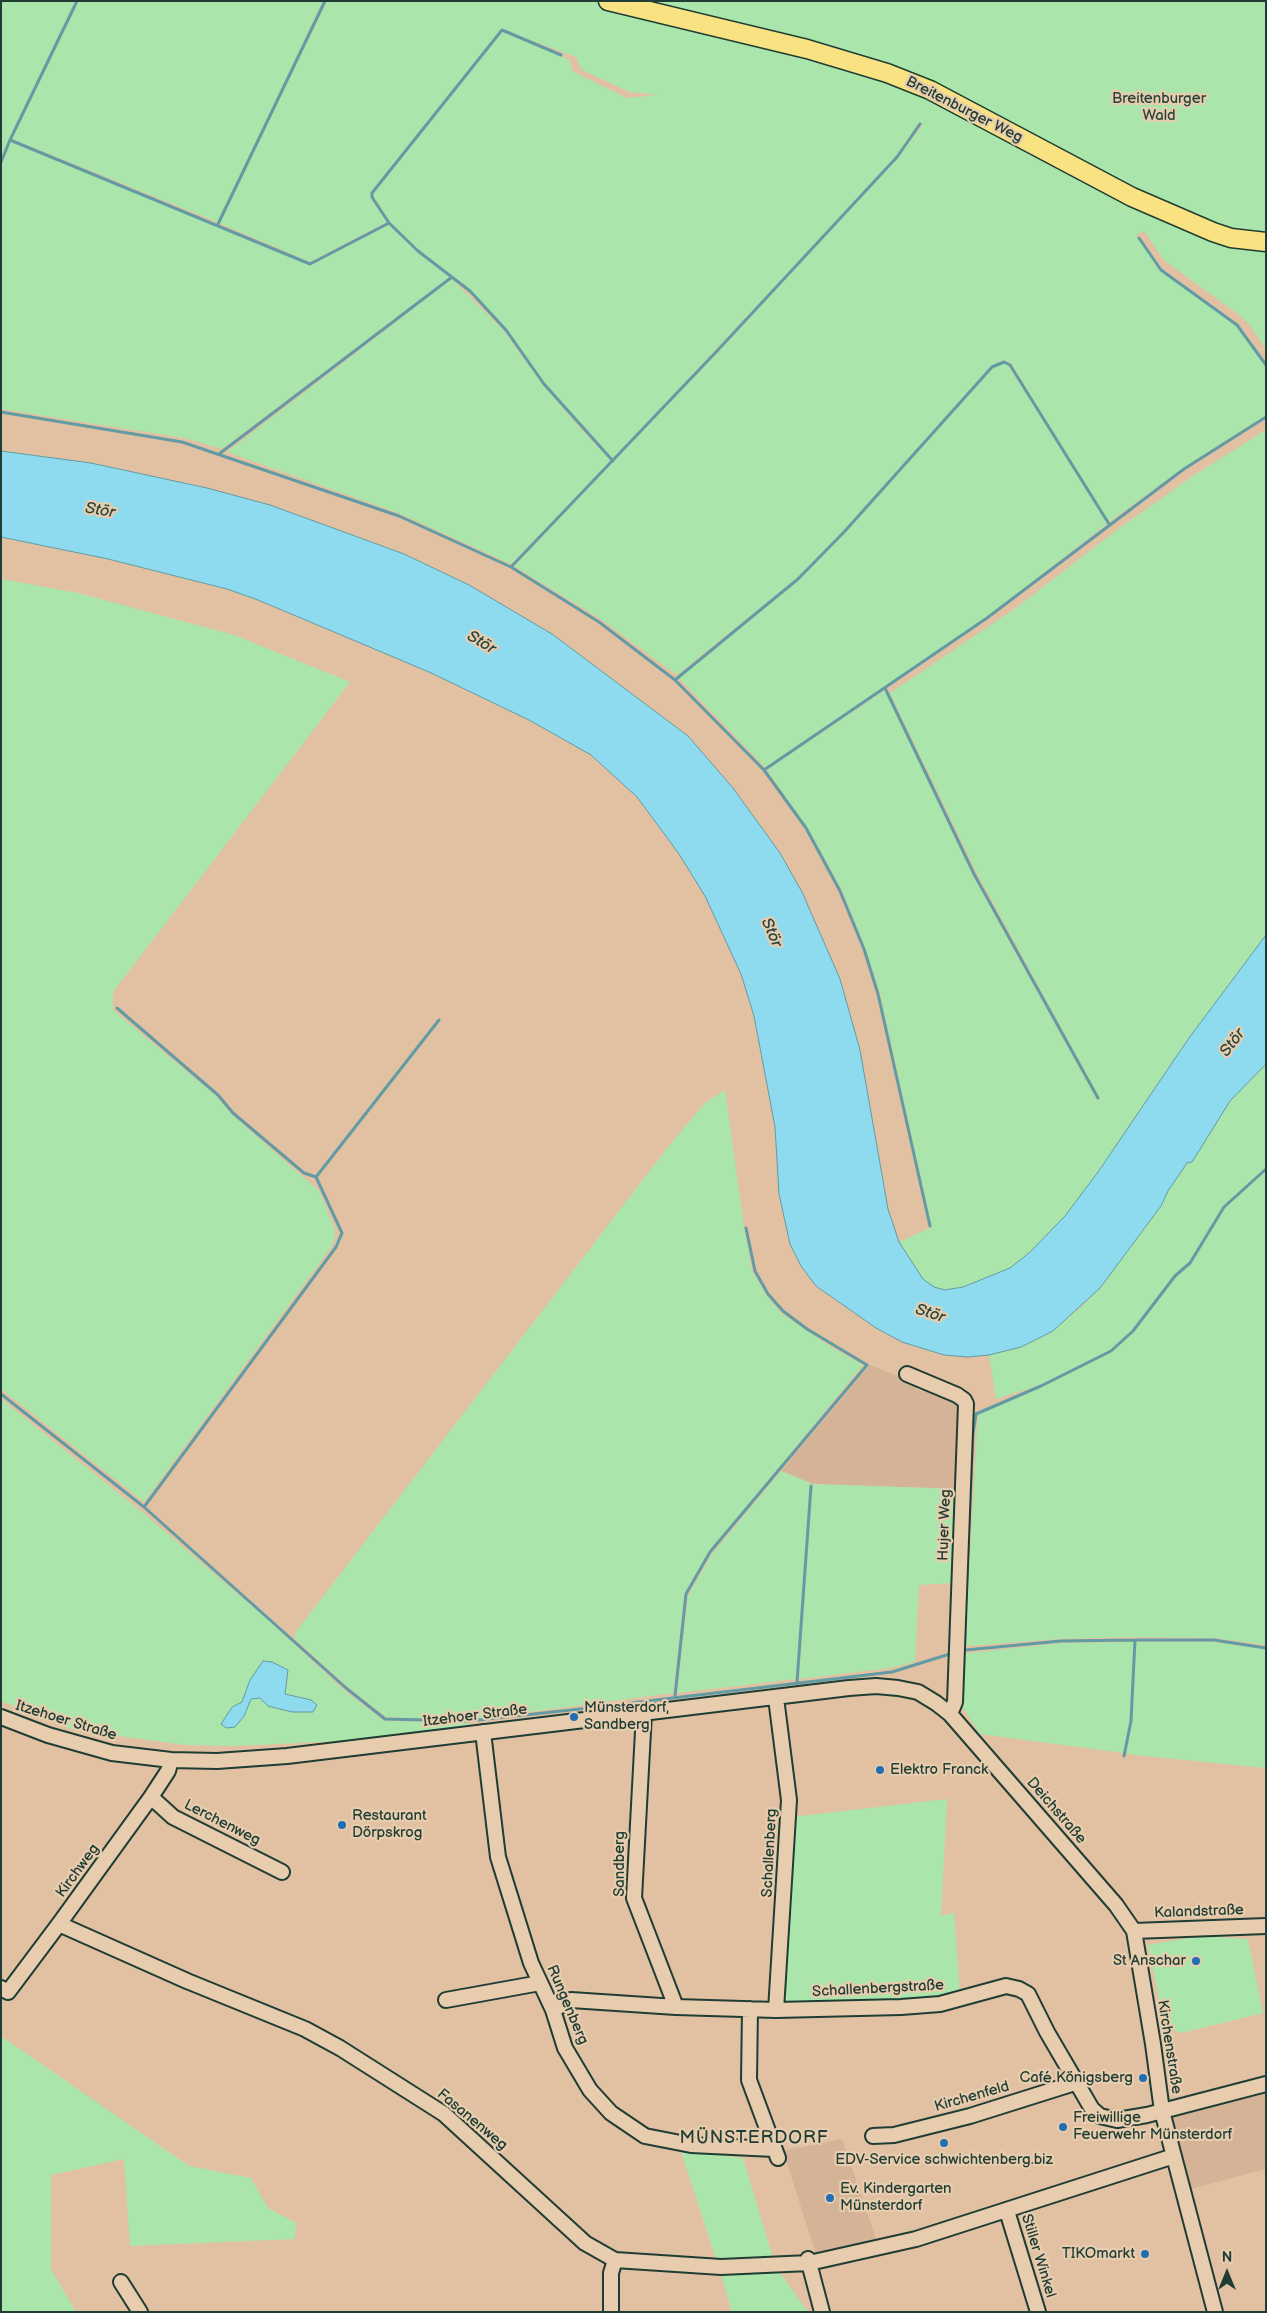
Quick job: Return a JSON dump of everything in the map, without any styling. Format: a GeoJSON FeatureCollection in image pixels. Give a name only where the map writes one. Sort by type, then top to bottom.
{"type":"FeatureCollection","features":[{"type":"Feature","properties":{"kind":"main road","name":"Breitenburger Weg"},"geometry":{"type":"LineString","coordinates":[[608,1],[807,49],[887,73],[930,90],[1132,197],[1213,232],[1257,241]]}},
{"type":"Feature","properties":{"kind":"street","name":"Hujer Weg"},"geometry":{"type":"LineString","coordinates":[[907,1374],[924,1383],[957,1395],[966,1404],[955,1702],[950,1714]]}},
{"type":"Feature","properties":{"kind":"street","name":"Itzehoer Straße"},"geometry":{"type":"LineString","coordinates":[[1,1717],[48,1735],[103,1751],[171,1760],[217,1761],[287,1756],[876,1686],[918,1692],[936,1702],[950,1714]]}},
{"type":"Feature","properties":{"kind":"street","name":"Schallenberg"},"geometry":{"type":"LineString","coordinates":[[776,1698],[789,1800],[789,1816],[776,2010]]}},
{"type":"Feature","properties":{"kind":"street","name":"Sandberg"},"geometry":{"type":"LineString","coordinates":[[644,1713],[636,1827],[634,1898],[676,2007]]}},
{"type":"Feature","properties":{"kind":"street","name":"Deichstraße"},"geometry":{"type":"LineString","coordinates":[[950,1714],[1116,1905],[1134,1931]]}},
{"type":"Feature","properties":{"kind":"street","name":"Rungenberg"},"geometry":{"type":"LineString","coordinates":[[483,1732],[498,1857],[531,1963],[553,2010],[565,2048],[590,2090],[611,2113],[645,2136],[691,2145],[776,2154],[749,2080],[750,2009]]}},
{"type":"Feature","properties":{"kind":"street","name":"Kirchweg"},"geometry":{"type":"LineString","coordinates":[[2,1989],[8,1992],[59,1924],[151,1797],[168,1771],[171,1760]]}},
{"type":"Feature","properties":{"kind":"street","name":"Lerchenweg"},"geometry":{"type":"LineString","coordinates":[[151,1797],[174,1817],[282,1872]]}},
{"type":"Feature","properties":{"kind":"street","name":"Fasanenweg"},"geometry":{"type":"LineString","coordinates":[[59,1924],[187,1981],[305,2029],[340,2048],[444,2114],[585,2243],[614,2260],[721,2267],[809,2261],[916,2239],[1174,2156]]}},
{"type":"Feature","properties":{"kind":"street","name":"Kalandstraße"},"geometry":{"type":"LineString","coordinates":[[1134,1931],[1266,1926]]}},
{"type":"Feature","properties":{"kind":"street","name":"Kirchenstraße"},"geometry":{"type":"LineString","coordinates":[[1134,1931],[1154,2044],[1162,2111],[1215,2312]]}},
{"type":"Feature","properties":{"kind":"street"},"geometry":{"type":"LineString","coordinates":[[446,2000],[540,1983]]}},
{"type":"Feature","properties":{"kind":"street","name":"Schallenbergstraße"},"geometry":{"type":"LineString","coordinates":[[553,2010],[571,2000],[676,2007],[776,2010],[940,2004],[1006,1986],[1019,1989],[1028,1994],[1047,2032],[1078,2082],[1092,2109],[1100,2116],[1123,2119],[1162,2111],[1266,2084]]}},
{"type":"Feature","properties":{"kind":"street","name":"Kirchenfeld"},"geometry":{"type":"LineString","coordinates":[[873,2136],[894,2135],[960,2118],[1078,2082]]}},
{"type":"Feature","properties":{"kind":"street","name":"Stiller Winkel"},"geometry":{"type":"LineString","coordinates":[[1007,2211],[1038,2312]]}},
{"type":"Feature","properties":{"kind":"street"},"geometry":{"type":"LineString","coordinates":[[611,2312],[611,2273],[614,2260]]}},
{"type":"Feature","properties":{"kind":"street"},"geometry":{"type":"LineString","coordinates":[[809,2261],[822,2312]]}},
{"type":"Feature","properties":{"kind":"street"},"geometry":{"type":"LineString","coordinates":[[121,2282],[140,2312]]}},
{"type":"Feature","properties":{"kind":"shaded area"},"geometry":{"type":"Polygon","coordinates":[[[870,1365],[912,1382],[917,1390],[952,1397],[962,1404],[961,1489],[813,1484],[781,1471],[870,1365]]]}},
{"type":"Feature","properties":{"kind":"shaded area"},"geometry":{"type":"Polygon","coordinates":[[[1266,2090],[1266,2169],[1191,2189],[1171,2115],[1266,2090]]]}},
{"type":"Feature","properties":{"kind":"shaded area","name":"Ev. Kindergarten Münsterdorf"},"geometry":{"type":"Polygon","coordinates":[[[842,2139],[878,2245],[818,2260],[783,2151],[842,2139]]]}},
{"type":"Feature","properties":{"kind":"green space"},"geometry":{"type":"Polygon","coordinates":[[[1,1],[76,1],[1,159],[1,1]]]}},
{"type":"Feature","properties":{"kind":"green space"},"geometry":{"type":"Polygon","coordinates":[[[79,1],[323,1],[217,222],[12,139],[79,1]]]}},
{"type":"Feature","properties":{"kind":"green space","name":"Breitenburger Wald"},"geometry":{"type":"Polygon","coordinates":[[[327,1],[1266,1],[1266,349],[1249,324],[1238,314],[1164,260],[1144,231],[1136,235],[1161,271],[1237,326],[1266,367],[1266,415],[1183,468],[1109,522],[1011,363],[1004,360],[991,366],[844,530],[797,578],[677,675],[602,620],[514,566],[718,352],[898,158],[924,123],[919,123],[896,157],[613,459],[581,427],[545,384],[506,329],[471,291],[419,250],[390,222],[373,197],[373,193],[502,32],[570,60],[572,71],[627,98],[658,95],[630,92],[582,70],[576,57],[501,29],[371,193],[370,198],[387,222],[310,262],[219,223],[327,1]]]}},
{"type":"Feature","properties":{"kind":"green space"},"geometry":{"type":"Polygon","coordinates":[[[11,142],[310,265],[388,224],[450,277],[222,449],[184,438],[1,409],[1,166],[11,142]]]}},
{"type":"Feature","properties":{"kind":"green space"},"geometry":{"type":"Polygon","coordinates":[[[452,279],[503,330],[542,384],[611,461],[511,564],[401,514],[227,452],[452,279]]]}},
{"type":"Feature","properties":{"kind":"green space"},"geometry":{"type":"Polygon","coordinates":[[[1004,363],[1009,366],[1107,524],[986,617],[766,768],[679,678],[799,580],[846,532],[993,368],[1004,363]]]}},
{"type":"Feature","properties":{"kind":"green space"},"geometry":{"type":"Polygon","coordinates":[[[1266,430],[1266,935],[1189,1038],[1098,1172],[1065,1216],[1029,1253],[1010,1268],[963,1287],[945,1290],[934,1287],[923,1279],[899,1242],[932,1227],[880,993],[866,950],[842,890],[808,828],[767,770],[885,690],[972,874],[1097,1100],[1100,1099],[977,873],[890,693],[1016,608],[1113,533],[1190,478],[1266,430]]]}},
{"type":"Feature","properties":{"kind":"green space"},"geometry":{"type":"Polygon","coordinates":[[[1,579],[78,593],[234,635],[350,682],[113,992],[113,1010],[216,1096],[232,1115],[319,1191],[334,1227],[335,1237],[332,1246],[144,1502],[1,1389],[1,579]]]}},
{"type":"Feature","properties":{"kind":"green space"},"geometry":{"type":"Polygon","coordinates":[[[1266,1064],[1266,1168],[1224,1206],[1189,1262],[1174,1275],[1132,1330],[1111,1350],[1041,1385],[996,1399],[989,1355],[1021,1347],[1078,1310],[1100,1288],[1161,1206],[1168,1191],[1230,1101],[1266,1064]]]}},
{"type":"Feature","properties":{"kind":"green space"},"geometry":{"type":"Polygon","coordinates":[[[725,1090],[744,1228],[752,1271],[766,1295],[781,1313],[831,1347],[863,1365],[709,1552],[685,1594],[673,1693],[469,1720],[386,1717],[348,1687],[295,1639],[295,1633],[668,1147],[705,1103],[725,1090]]]}},
{"type":"Feature","properties":{"kind":"green space"},"geometry":{"type":"Polygon","coordinates":[[[1266,1170],[1266,1645],[1215,1638],[1131,1637],[1061,1639],[965,1646],[978,1415],[1041,1387],[1111,1351],[1133,1331],[1175,1276],[1191,1263],[1225,1208],[1266,1170]]]}},
{"type":"Feature","properties":{"kind":"green space"},"geometry":{"type":"Polygon","coordinates":[[[1,1399],[142,1512],[266,1618],[344,1690],[384,1721],[468,1723],[468,1728],[339,1741],[234,1746],[186,1745],[74,1730],[1,1701],[1,1399]],[[263,1661],[250,1680],[242,1702],[231,1708],[235,1727],[244,1716],[251,1699],[260,1698],[268,1706],[311,1700],[285,1694],[288,1679],[272,1662],[263,1661]]]}},
{"type":"Feature","properties":{"kind":"green space"},"geometry":{"type":"Polygon","coordinates":[[[781,1471],[811,1483],[797,1679],[677,1693],[688,1596],[712,1554],[781,1471]]]}},
{"type":"Feature","properties":{"kind":"green space"},"geometry":{"type":"Polygon","coordinates":[[[813,1484],[961,1489],[955,1583],[919,1585],[915,1662],[891,1668],[799,1679],[813,1484]]]}},
{"type":"Feature","properties":{"kind":"green space"},"geometry":{"type":"Polygon","coordinates":[[[1134,1642],[1130,1721],[1124,1753],[980,1734],[958,1700],[959,1654],[1061,1643],[1134,1642]]]}},
{"type":"Feature","properties":{"kind":"green space"},"geometry":{"type":"Polygon","coordinates":[[[1136,1642],[1213,1642],[1266,1649],[1266,1768],[1126,1754],[1132,1721],[1136,1642]]]}},
{"type":"Feature","properties":{"kind":"green space"},"geometry":{"type":"Polygon","coordinates":[[[947,1799],[941,1916],[954,1913],[960,1993],[936,2000],[784,2002],[792,1817],[947,1799]]]}},
{"type":"Feature","properties":{"kind":"green space"},"geometry":{"type":"Polygon","coordinates":[[[1201,1936],[1248,1939],[1263,2013],[1181,2033],[1165,2027],[1148,1945],[1201,1936]]]}},
{"type":"Feature","properties":{"kind":"green space"},"geometry":{"type":"Polygon","coordinates":[[[1,2036],[189,2166],[251,2178],[268,2208],[296,2223],[295,2239],[130,2246],[124,2159],[51,2175],[51,2269],[76,2312],[1,2312],[1,2036]]]}},
{"type":"Feature","properties":{"kind":"green space"},"geometry":{"type":"Polygon","coordinates":[[[681,2151],[743,2158],[773,2258],[716,2259],[681,2151]]]}},
{"type":"Feature","properties":{"kind":"green space"},"geometry":{"type":"Polygon","coordinates":[[[780,2273],[808,2312],[732,2312],[721,2274],[780,2273]]]}},
{"type":"Feature","properties":{"kind":"water","name":"Stör"},"geometry":{"type":"Polygon","coordinates":[[[1,451],[91,463],[207,488],[270,505],[404,554],[469,585],[552,634],[688,736],[733,788],[780,853],[802,892],[840,979],[860,1050],[888,1209],[899,1242],[923,1279],[934,1287],[945,1290],[963,1287],[1010,1268],[1029,1253],[1065,1216],[1098,1172],[1189,1038],[1266,935],[1266,1064],[1230,1101],[1192,1162],[1187,1163],[1168,1191],[1161,1206],[1100,1288],[1053,1331],[1021,1347],[989,1355],[968,1357],[944,1355],[902,1342],[876,1328],[816,1286],[801,1266],[790,1244],[779,1194],[775,1127],[754,1016],[741,974],[705,896],[679,854],[637,797],[591,755],[529,720],[429,672],[258,600],[227,589],[108,559],[1,537],[1,451]]]}},
{"type":"Feature","properties":{"kind":"water"},"geometry":{"type":"Polygon","coordinates":[[[263,1661],[272,1662],[288,1670],[285,1694],[311,1700],[317,1705],[313,1712],[292,1712],[268,1706],[260,1698],[251,1699],[244,1716],[235,1727],[226,1728],[221,1724],[232,1707],[242,1702],[250,1680],[263,1661]]]}},
{"type":"Feature","properties":{"kind":"waterway"},"geometry":{"type":"LineString","coordinates":[[1,162],[77,1]]}},
{"type":"Feature","properties":{"kind":"waterway"},"geometry":{"type":"LineString","coordinates":[[218,224],[325,1]]}},
{"type":"Feature","properties":{"kind":"waterway"},"geometry":{"type":"LineString","coordinates":[[561,55],[502,30],[372,193],[372,197],[389,223],[418,251],[470,291],[506,330],[544,384],[613,461]]}},
{"type":"Feature","properties":{"kind":"waterway"},"geometry":{"type":"LineString","coordinates":[[511,567],[717,351],[897,157],[920,124]]}},
{"type":"Feature","properties":{"kind":"waterway"},"geometry":{"type":"LineString","coordinates":[[10,140],[310,264],[389,223]]}},
{"type":"Feature","properties":{"kind":"waterway"},"geometry":{"type":"LineString","coordinates":[[1139,238],[1161,270],[1237,325],[1266,365]]}},
{"type":"Feature","properties":{"kind":"waterway"},"geometry":{"type":"LineString","coordinates":[[219,454],[452,277]]}},
{"type":"Feature","properties":{"kind":"waterway"},"geometry":{"type":"LineString","coordinates":[[675,680],[798,579],[845,531],[992,367],[1004,362],[1010,365],[1109,524]]}},
{"type":"Feature","properties":{"kind":"waterway"},"geometry":{"type":"LineString","coordinates":[[1,412],[182,442],[399,516],[511,567],[599,622],[675,680],[764,770],[806,828],[840,891],[864,949],[878,994],[930,1226]]}},
{"type":"Feature","properties":{"kind":"waterway"},"geometry":{"type":"LineString","coordinates":[[764,770],[987,618],[1184,469],[1266,417]]}},
{"type":"Feature","properties":{"kind":"waterway"},"geometry":{"type":"LineString","coordinates":[[885,688],[974,874],[1098,1098]]}},
{"type":"Feature","properties":{"kind":"waterway"},"geometry":{"type":"LineString","coordinates":[[117,1008],[218,1095],[233,1113],[304,1173],[316,1177],[342,1233],[336,1247],[144,1507]]}},
{"type":"Feature","properties":{"kind":"waterway"},"geometry":{"type":"LineString","coordinates":[[316,1177],[439,1020]]}},
{"type":"Feature","properties":{"kind":"waterway"},"geometry":{"type":"LineString","coordinates":[[966,1591],[973,1434],[976,1414],[1041,1386],[1111,1351],[1133,1331],[1175,1276],[1190,1263],[1224,1207],[1266,1169]]}},
{"type":"Feature","properties":{"kind":"waterway"},"geometry":{"type":"LineString","coordinates":[[675,1696],[686,1594],[710,1552],[867,1365],[807,1329],[783,1311],[768,1294],[755,1271],[746,1228]]}},
{"type":"Feature","properties":{"kind":"waterway"},"geometry":{"type":"LineString","coordinates":[[1,1394],[144,1507],[346,1688],[385,1719],[469,1721],[580,1709],[892,1672],[953,1653]]}},
{"type":"Feature","properties":{"kind":"waterway"},"geometry":{"type":"LineString","coordinates":[[797,1682],[811,1486]]}},
{"type":"Feature","properties":{"kind":"waterway"},"geometry":{"type":"LineString","coordinates":[[965,1650],[1061,1641],[1135,1640],[1214,1640],[1266,1648]]}},
{"type":"Feature","properties":{"kind":"waterway"},"geometry":{"type":"LineString","coordinates":[[1124,1756],[1131,1721],[1135,1640]]}},
{"type":"Feature","properties":{"kind":"place","name":"Münsterdorf, Sandberg"},"geometry":{"type":"Point","coordinates":[574,1717]}},
{"type":"Feature","properties":{"kind":"place","name":"Elektro Franck"},"geometry":{"type":"Point","coordinates":[880,1770]}},
{"type":"Feature","properties":{"kind":"place","name":"Restaurant Dörpskrog"},"geometry":{"type":"Point","coordinates":[342,1825]}},
{"type":"Feature","properties":{"kind":"place","name":"St Anschar"},"geometry":{"type":"Point","coordinates":[1196,1961]}},
{"type":"Feature","properties":{"kind":"place","name":"Café Königsberg"},"geometry":{"type":"Point","coordinates":[1143,2078]}},
{"type":"Feature","properties":{"kind":"place","name":"Freiwillige Feuerwehr Münsterdorf"},"geometry":{"type":"Point","coordinates":[1063,2127]}},
{"type":"Feature","properties":{"kind":"place","name":"EDV-Service schwichtenberg.biz"},"geometry":{"type":"Point","coordinates":[944,2143]}},
{"type":"Feature","properties":{"kind":"place","name":"Ev. Kindergarten Münsterdorf"},"geometry":{"type":"Point","coordinates":[830,2198]}},
{"type":"Feature","properties":{"kind":"place","name":"TIKOmarkt"},"geometry":{"type":"Point","coordinates":[1145,2254]}},
{"type":"Feature","properties":{"kind":"district","name":"MÜNSTERDORF"},"geometry":{"type":"Point","coordinates":[754,2138]}}]}
